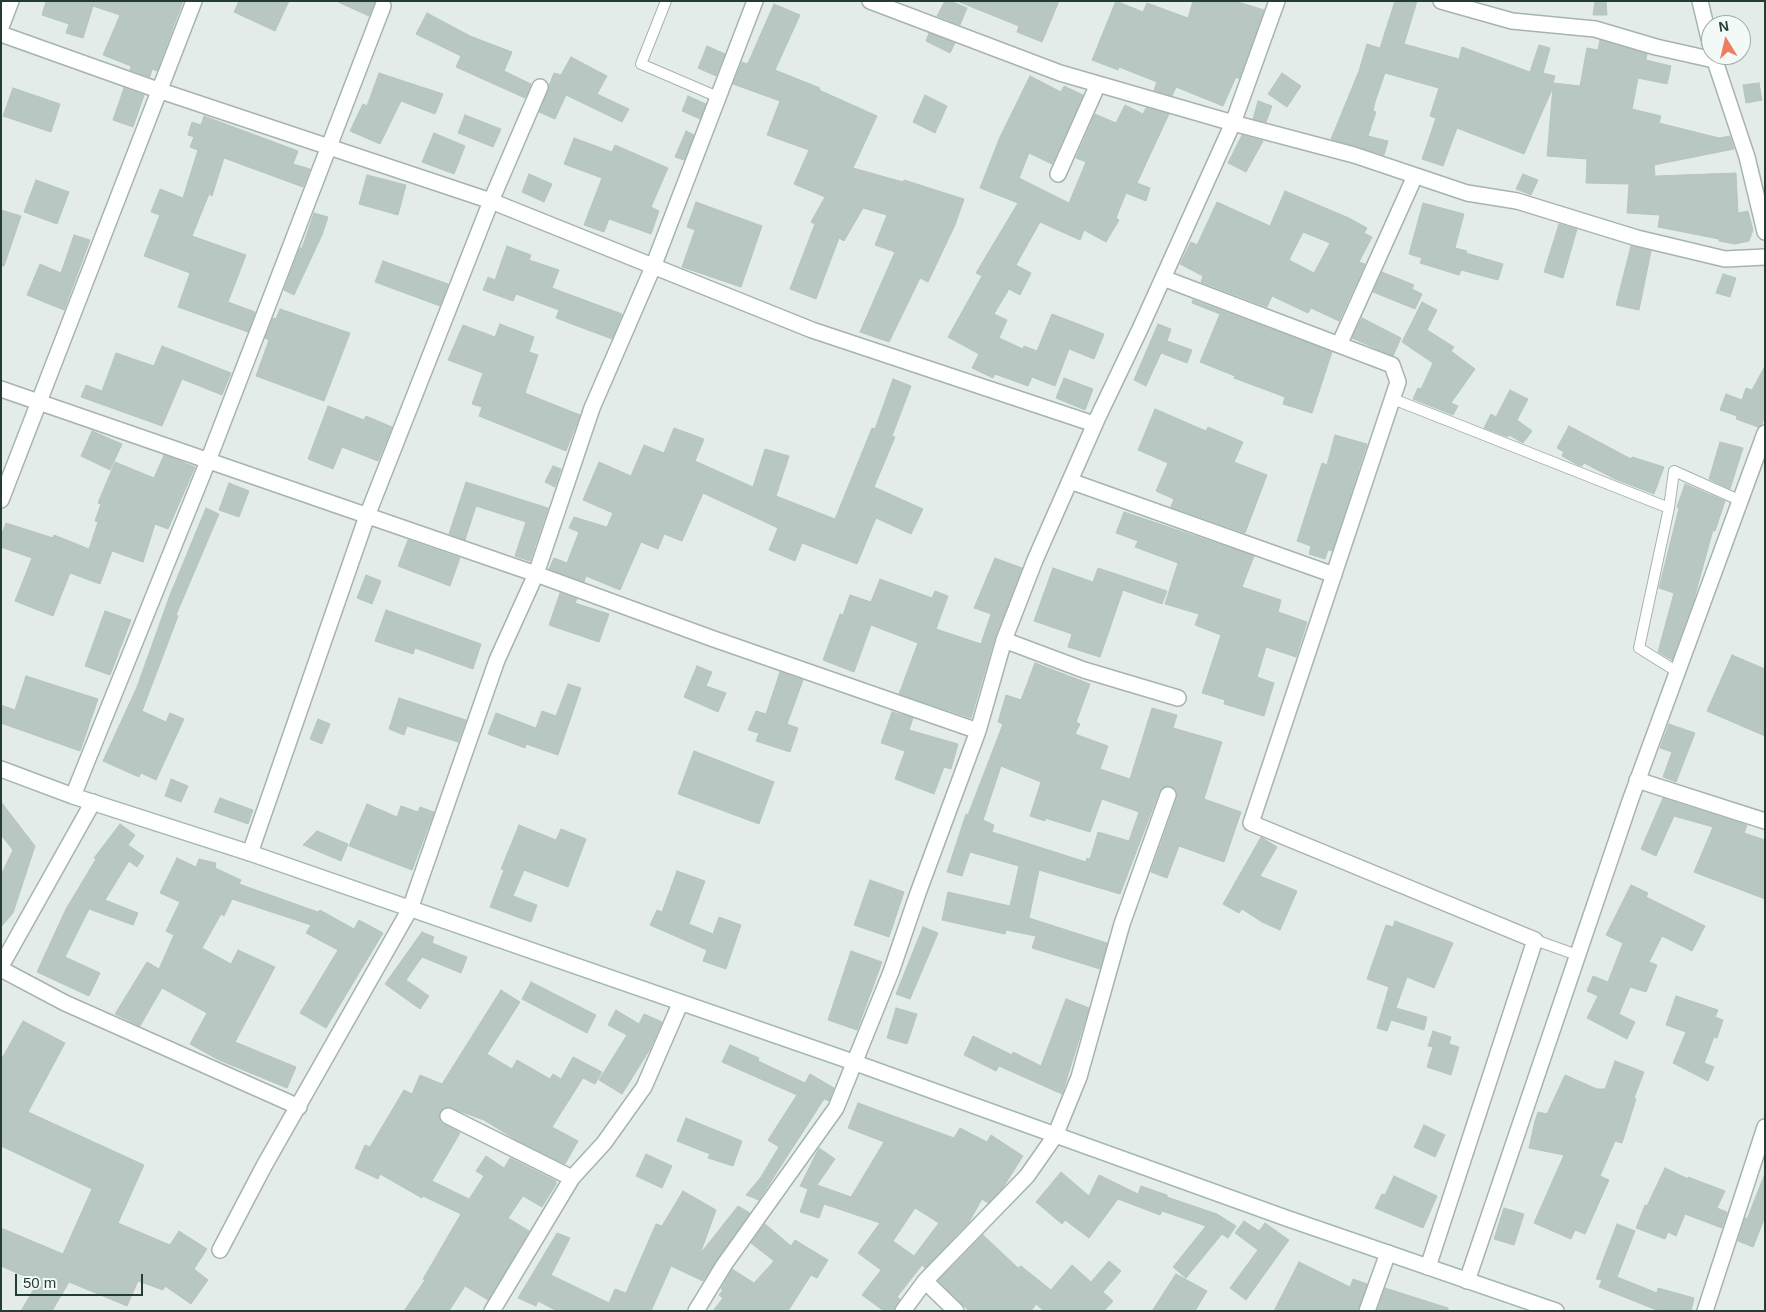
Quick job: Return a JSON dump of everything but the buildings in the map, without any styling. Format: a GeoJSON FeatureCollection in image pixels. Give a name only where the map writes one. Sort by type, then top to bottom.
{"type":"FeatureCollection","features":[{"type":"Feature","properties":{"kind":"street"},"geometry":{"type":"LineString","coordinates":[[1,27],[11,1]]}},
{"type":"Feature","properties":{"kind":"street"},"geometry":{"type":"LineString","coordinates":[[1,500],[194,1]]}},
{"type":"Feature","properties":{"kind":"street"},"geometry":{"type":"LineString","coordinates":[[220,1250],[410,909],[497,660],[536,574],[592,408],[653,268],[755,1]]}},
{"type":"Feature","properties":{"kind":"street"},"geometry":{"type":"LineString","coordinates":[[870,1],[1060,73],[1233,123],[1354,155],[1467,192],[1517,201],[1637,238],[1725,259],[1765,257]]}},
{"type":"Feature","properties":{"kind":"street"},"geometry":{"type":"LineString","coordinates":[[696,1311],[724,1265],[836,1108],[891,972],[918,893],[978,732],[1004,640],[1035,560],[1094,424],[1233,123],[1277,1]]}},
{"type":"Feature","properties":{"kind":"street"},"geometry":{"type":"LineString","coordinates":[[1441,1],[1512,20],[1595,29],[1656,47],[1701,53]]}},
{"type":"Feature","properties":{"kind":"street"},"geometry":{"type":"LineString","coordinates":[[1700,1],[1703,15]]}},
{"type":"Feature","properties":{"kind":"street"},"geometry":{"type":"LineString","coordinates":[[73,796],[208,461],[383,6]]}},
{"type":"Feature","properties":{"kind":"street"},"geometry":{"type":"LineString","coordinates":[[1,34],[158,90],[492,201],[653,268],[812,330],[1094,424]]}},
{"type":"Feature","properties":{"kind":"street"},"geometry":{"type":"LineString","coordinates":[[1717,65],[1747,157],[1765,232]]}},
{"type":"Feature","properties":{"kind":"street"},"geometry":{"type":"LineString","coordinates":[[1058,174],[1098,84]]}},
{"type":"Feature","properties":{"kind":"street"},"geometry":{"type":"LineString","coordinates":[[250,853],[367,516],[492,201],[540,88]]}},
{"type":"Feature","properties":{"kind":"street"},"geometry":{"type":"LineString","coordinates":[[1339,345],[1415,176]]}},
{"type":"Feature","properties":{"kind":"street"},"geometry":{"type":"LineString","coordinates":[[1163,278],[1392,365],[1398,382],[1251,823],[1535,940],[1428,1267]]}},
{"type":"Feature","properties":{"kind":"street"},"geometry":{"type":"LineString","coordinates":[[1,389],[536,574],[978,732]]}},
{"type":"Feature","properties":{"kind":"street"},"geometry":{"type":"LineString","coordinates":[[1467,1281],[1637,780],[1765,433]]}},
{"type":"Feature","properties":{"kind":"street"},"geometry":{"type":"LineString","coordinates":[[1070,480],[1334,575]]}},
{"type":"Feature","properties":{"kind":"street"},"geometry":{"type":"LineString","coordinates":[[1004,640],[1084,670],[1178,698]]}},
{"type":"Feature","properties":{"kind":"street"},"geometry":{"type":"LineString","coordinates":[[1,769],[73,796],[250,853],[680,1004],[853,1062],[1056,1136],[1556,1311]]}},
{"type":"Feature","properties":{"kind":"street"},"geometry":{"type":"LineString","coordinates":[[1637,780],[1765,821]]}},
{"type":"Feature","properties":{"kind":"street"},"geometry":{"type":"LineString","coordinates":[[903,1311],[925,1281],[1027,1176],[1056,1136],[1079,1078],[1122,924],[1168,796]]}},
{"type":"Feature","properties":{"kind":"street"},"geometry":{"type":"LineString","coordinates":[[93,802],[1,968],[65,1003],[299,1107]]}},
{"type":"Feature","properties":{"kind":"street"},"geometry":{"type":"LineString","coordinates":[[492,1311],[572,1178],[604,1143],[644,1087],[680,1004]]}},
{"type":"Feature","properties":{"kind":"street"},"geometry":{"type":"LineString","coordinates":[[448,1116],[572,1178]]}},
{"type":"Feature","properties":{"kind":"street"},"geometry":{"type":"LineString","coordinates":[[1705,1311],[1765,1127]]}},
{"type":"Feature","properties":{"kind":"street"},"geometry":{"type":"LineString","coordinates":[[1367,1311],[1388,1253]]}},
{"type":"Feature","properties":{"kind":"street"},"geometry":{"type":"LineString","coordinates":[[925,1281],[956,1311]]}},
{"type":"Feature","properties":{"kind":"lane"},"geometry":{"type":"LineString","coordinates":[[666,1],[641,64],[718,97]]}},
{"type":"Feature","properties":{"kind":"lane"},"geometry":{"type":"LineString","coordinates":[[1393,399],[1669,508]]}},
{"type":"Feature","properties":{"kind":"lane"},"geometry":{"type":"LineString","coordinates":[[1676,670],[1639,648],[1669,508],[1674,471],[1739,500]]}},
{"type":"Feature","properties":{"kind":"lane"},"geometry":{"type":"LineString","coordinates":[[1535,940],[1577,955]]}}]}
